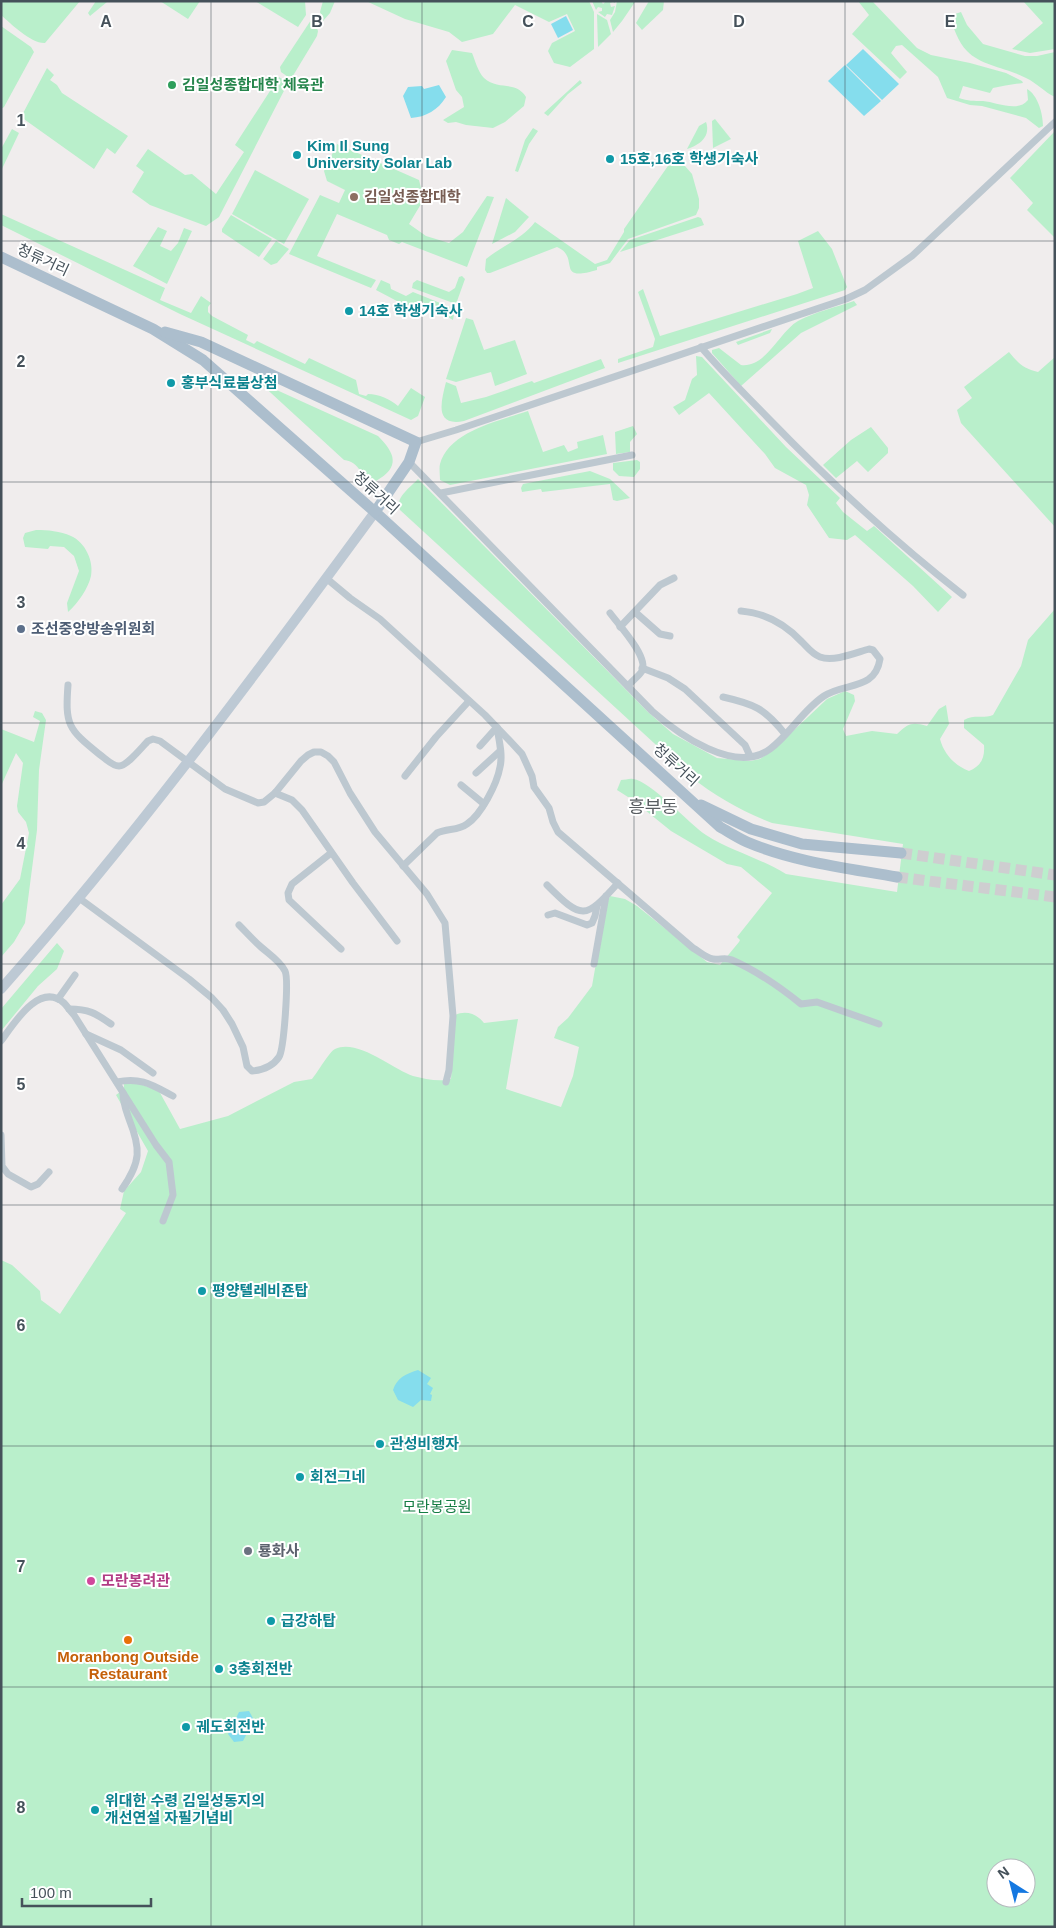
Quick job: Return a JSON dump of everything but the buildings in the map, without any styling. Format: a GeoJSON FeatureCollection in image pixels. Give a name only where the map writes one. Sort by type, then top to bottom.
{"type":"FeatureCollection","features":[{"type":"Feature","properties":{"kind":"main road","name":"청류거리"},"geometry":{"type":"LineString","coordinates":[[1,257],[152,328],[203,360],[376,512],[720,827],[746,842],[800,859],[897,877]]}},
{"type":"Feature","properties":{"kind":"main road"},"geometry":{"type":"LineString","coordinates":[[1,989],[79,898],[188,761],[376,512],[409,462],[416,442],[201,342],[152,328]]}},
{"type":"Feature","properties":{"kind":"main road","name":"청류거리"},"geometry":{"type":"LineString","coordinates":[[695,803],[751,829],[802,844],[901,854]]}},
{"type":"Feature","properties":{"kind":"street"},"geometry":{"type":"LineString","coordinates":[[416,442],[846,299],[865,290],[912,256],[1055,122]]}},
{"type":"Feature","properties":{"kind":"street"},"geometry":{"type":"LineString","coordinates":[[701,347],[844,493],[931,570],[963,595]]}},
{"type":"Feature","properties":{"kind":"street"},"geometry":{"type":"LineString","coordinates":[[440,493],[632,455]]}},
{"type":"Feature","properties":{"kind":"street"},"geometry":{"type":"LineString","coordinates":[[409,462],[628,686],[667,724],[690,740],[726,755],[740,757],[759,755],[770,749],[807,710],[825,695],[865,682],[876,673],[880,659],[873,650],[869,649],[838,657],[819,657],[790,630],[769,616],[756,612],[741,611]]}},
{"type":"Feature","properties":{"kind":"street"},"geometry":{"type":"LineString","coordinates":[[326,578],[380,619],[497,727],[522,754],[532,776],[534,787],[549,808],[552,822],[558,832],[693,948],[714,960],[725,958],[750,969],[801,1004],[818,1002],[879,1024]]}},
{"type":"Feature","properties":{"kind":"street"},"geometry":{"type":"LineString","coordinates":[[620,627],[660,585],[674,578]]}},
{"type":"Feature","properties":{"kind":"street"},"geometry":{"type":"LineString","coordinates":[[635,612],[660,634],[670,636]]}},
{"type":"Feature","properties":{"kind":"street"},"geometry":{"type":"LineString","coordinates":[[610,613],[640,653],[642,671],[628,686]]}},
{"type":"Feature","properties":{"kind":"street"},"geometry":{"type":"LineString","coordinates":[[642,668],[668,678],[685,689],[745,745],[750,756]]}},
{"type":"Feature","properties":{"kind":"street"},"geometry":{"type":"LineString","coordinates":[[68,685],[66,710],[68,722],[80,738],[112,764],[119,766],[126,764],[148,741],[153,739],[160,741],[225,790],[258,803],[264,802],[275,793],[308,755],[314,752],[328,756],[334,762],[350,794],[375,832],[427,894],[445,923],[454,1016],[449,1070],[446,1082]]}},
{"type":"Feature","properties":{"kind":"street"},"geometry":{"type":"LineString","coordinates":[[723,696],[760,708],[785,734]]}},
{"type":"Feature","properties":{"kind":"street"},"geometry":{"type":"LineString","coordinates":[[404,776],[469,701]]}},
{"type":"Feature","properties":{"kind":"street"},"geometry":{"type":"LineString","coordinates":[[480,746],[497,727]]}},
{"type":"Feature","properties":{"kind":"street"},"geometry":{"type":"LineString","coordinates":[[403,866],[437,833],[443,830],[466,826],[475,818],[484,804],[501,766],[497,727]]}},
{"type":"Feature","properties":{"kind":"street"},"geometry":{"type":"LineString","coordinates":[[476,773],[500,751]]}},
{"type":"Feature","properties":{"kind":"street"},"geometry":{"type":"LineString","coordinates":[[460,785],[484,804]]}},
{"type":"Feature","properties":{"kind":"street"},"geometry":{"type":"LineString","coordinates":[[275,793],[292,800],[397,941]]}},
{"type":"Feature","properties":{"kind":"street"},"geometry":{"type":"LineString","coordinates":[[331,853],[292,884],[288,893],[289,900],[341,948]]}},
{"type":"Feature","properties":{"kind":"street"},"geometry":{"type":"LineString","coordinates":[[547,885],[575,910],[588,911],[597,906],[618,882]]}},
{"type":"Feature","properties":{"kind":"street"},"geometry":{"type":"LineString","coordinates":[[594,964],[606,896]]}},
{"type":"Feature","properties":{"kind":"street"},"geometry":{"type":"LineString","coordinates":[[79,898],[212,998],[224,1010],[232,1024],[243,1047],[247,1066],[252,1071],[272,1065],[280,1056],[284,1042],[288,980],[283,966],[239,925]]}},
{"type":"Feature","properties":{"kind":"street"},"geometry":{"type":"LineString","coordinates":[[548,915],[555,912],[586,925],[592,923],[596,916],[597,906]]}},
{"type":"Feature","properties":{"kind":"street"},"geometry":{"type":"LineString","coordinates":[[58,999],[75,975]]}},
{"type":"Feature","properties":{"kind":"street"},"geometry":{"type":"LineString","coordinates":[[1,1042],[26,1009],[37,1000],[46,998],[58,999],[69,1009],[124,1092],[156,1145],[169,1162],[173,1195],[162,1220]]}},
{"type":"Feature","properties":{"kind":"street"},"geometry":{"type":"LineString","coordinates":[[69,1009],[93,1012],[111,1024]]}},
{"type":"Feature","properties":{"kind":"street"},"geometry":{"type":"LineString","coordinates":[[86,1034],[121,1050],[153,1074]]}},
{"type":"Feature","properties":{"kind":"street"},"geometry":{"type":"LineString","coordinates":[[117,1082],[129,1080],[146,1082],[173,1096]]}},
{"type":"Feature","properties":{"kind":"street"},"geometry":{"type":"LineString","coordinates":[[122,1189],[131,1177],[137,1160],[138,1145],[123,1103],[124,1092]]}},
{"type":"Feature","properties":{"kind":"street"},"geometry":{"type":"LineString","coordinates":[[1,1135],[2,1166],[8,1174],[31,1186],[38,1184],[49,1172]]}},
{"type":"Feature","properties":{"kind":"green space"},"geometry":{"type":"Polygon","coordinates":[[[1,1],[80,1],[45,43],[28,37],[1,15],[1,1]]]}},
{"type":"Feature","properties":{"kind":"green space"},"geometry":{"type":"Polygon","coordinates":[[[96,1],[115,1],[107,2],[90,16],[88,13],[96,1]]]}},
{"type":"Feature","properties":{"kind":"green space"},"geometry":{"type":"Polygon","coordinates":[[[160,1],[200,1],[188,19],[160,1]]]}},
{"type":"Feature","properties":{"kind":"green space"},"geometry":{"type":"Polygon","coordinates":[[[255,1],[305,1],[306,15],[298,27],[255,1]]]}},
{"type":"Feature","properties":{"kind":"green space"},"geometry":{"type":"Polygon","coordinates":[[[323,1],[335,1],[330,13],[323,21],[320,12],[323,1]]]}},
{"type":"Feature","properties":{"kind":"green space"},"geometry":{"type":"Polygon","coordinates":[[[366,1],[589,1],[594,12],[594,49],[570,67],[554,63],[548,51],[552,43],[575,31],[567,14],[549,22],[515,5],[493,34],[462,42],[449,32],[405,19],[366,1]]]}},
{"type":"Feature","properties":{"kind":"green space"},"geometry":{"type":"Polygon","coordinates":[[[592,1],[601,1],[603,4],[606,1],[615,1],[615,3],[610,3],[611,7],[615,6],[612,15],[607,14],[605,17],[598,12],[602,11],[602,8],[598,7],[596,10],[592,1]]]}},
{"type":"Feature","properties":{"kind":"green space"},"geometry":{"type":"Polygon","coordinates":[[[617,1],[635,2],[613,32],[610,20],[615,12],[617,1]]]}},
{"type":"Feature","properties":{"kind":"green space"},"geometry":{"type":"Polygon","coordinates":[[[649,1],[664,1],[663,10],[642,30],[636,23],[649,1]]]}},
{"type":"Feature","properties":{"kind":"green space"},"geometry":{"type":"Polygon","coordinates":[[[858,1],[873,2],[917,48],[931,55],[1006,73],[1022,81],[1023,83],[993,88],[990,93],[963,86],[959,98],[1007,106],[1019,106],[1028,100],[1027,89],[1039,105],[1043,126],[1039,128],[1026,118],[947,98],[938,77],[902,45],[896,46],[891,53],[907,72],[900,79],[852,34],[869,15],[858,1]]]}},
{"type":"Feature","properties":{"kind":"green space"},"geometry":{"type":"Polygon","coordinates":[[[1023,1],[1055,1],[1055,49],[1030,53],[1012,49],[1043,23],[1023,1]]]}},
{"type":"Feature","properties":{"kind":"green space"},"geometry":{"type":"Polygon","coordinates":[[[961,12],[967,25],[983,44],[1025,56],[1037,56],[1055,52],[1055,97],[1030,80],[980,60],[967,51],[959,39],[949,16],[961,12]]]}},
{"type":"Feature","properties":{"kind":"green space"},"geometry":{"type":"Polygon","coordinates":[[[597,14],[607,20],[611,34],[598,47],[597,14]]]}},
{"type":"Feature","properties":{"kind":"green space"},"geometry":{"type":"Polygon","coordinates":[[[313,17],[318,31],[317,36],[291,79],[281,72],[280,67],[313,17]]]}},
{"type":"Feature","properties":{"kind":"green space"},"geometry":{"type":"Polygon","coordinates":[[[1,26],[31,47],[34,52],[4,107],[1,109],[1,26]]]}},
{"type":"Feature","properties":{"kind":"green space"},"geometry":{"type":"Polygon","coordinates":[[[452,50],[472,53],[478,69],[484,78],[489,82],[512,87],[522,92],[526,97],[524,106],[505,122],[493,128],[456,122],[448,123],[443,120],[464,107],[462,97],[456,90],[446,61],[452,50]]]}},
{"type":"Feature","properties":{"kind":"green space"},"geometry":{"type":"Polygon","coordinates":[[[47,68],[54,75],[50,80],[57,85],[62,93],[128,136],[115,154],[107,148],[94,169],[21,117],[47,68]]]}},
{"type":"Feature","properties":{"kind":"green space"},"geometry":{"type":"Polygon","coordinates":[[[279,77],[288,83],[219,217],[206,226],[150,205],[132,192],[144,172],[136,166],[148,149],[185,175],[192,174],[216,194],[244,152],[235,145],[279,77]]]}},
{"type":"Feature","properties":{"kind":"green space"},"geometry":{"type":"Polygon","coordinates":[[[580,80],[582,83],[568,94],[548,116],[544,113],[580,80]]]}},
{"type":"Feature","properties":{"kind":"green space"},"geometry":{"type":"Polygon","coordinates":[[[715,119],[731,139],[713,148],[712,121],[715,119]]]}},
{"type":"Feature","properties":{"kind":"green space"},"geometry":{"type":"Polygon","coordinates":[[[706,122],[706,136],[696,145],[687,149],[699,126],[706,122]]]}},
{"type":"Feature","properties":{"kind":"green space"},"geometry":{"type":"Polygon","coordinates":[[[533,128],[538,131],[529,144],[518,172],[515,171],[525,140],[533,128]]]}},
{"type":"Feature","properties":{"kind":"green space"},"geometry":{"type":"Polygon","coordinates":[[[12,129],[19,133],[1,171],[1,149],[12,129]]]}},
{"type":"Feature","properties":{"kind":"green space"},"geometry":{"type":"Polygon","coordinates":[[[1055,131],[1055,238],[1027,210],[1033,203],[1010,178],[1055,131]]]}},
{"type":"Feature","properties":{"kind":"green space"},"geometry":{"type":"Polygon","coordinates":[[[337,144],[419,180],[421,188],[427,194],[409,224],[426,236],[449,243],[463,232],[487,196],[494,197],[467,267],[402,242],[399,244],[389,240],[387,235],[337,214],[317,256],[376,280],[371,288],[289,254],[320,195],[339,203],[345,190],[327,181],[324,171],[337,144]]]}},
{"type":"Feature","properties":{"kind":"green space"},"geometry":{"type":"Polygon","coordinates":[[[673,161],[685,166],[692,174],[699,199],[699,208],[696,215],[628,239],[610,263],[597,267],[597,270],[584,273],[572,271],[564,251],[557,247],[490,273],[487,273],[485,270],[486,259],[518,238],[535,222],[595,264],[607,260],[624,229],[673,161]]]}},
{"type":"Feature","properties":{"kind":"green space"},"geometry":{"type":"Polygon","coordinates":[[[255,170],[309,199],[284,244],[232,214],[255,170]]]}},
{"type":"Feature","properties":{"kind":"green space"},"geometry":{"type":"Polygon","coordinates":[[[506,198],[529,217],[515,232],[492,244],[506,198]]]}},
{"type":"Feature","properties":{"kind":"green space"},"geometry":{"type":"Polygon","coordinates":[[[1,214],[165,288],[160,300],[191,313],[201,296],[211,303],[208,307],[208,312],[212,316],[248,335],[246,340],[254,344],[257,341],[305,364],[309,358],[356,380],[359,394],[380,396],[398,406],[411,388],[425,397],[418,416],[411,420],[180,314],[1,225],[1,214]]]}},
{"type":"Feature","properties":{"kind":"green space"},"geometry":{"type":"Polygon","coordinates":[[[231,215],[272,239],[259,257],[222,232],[231,215]]]}},
{"type":"Feature","properties":{"kind":"green space"},"geometry":{"type":"Polygon","coordinates":[[[698,217],[701,218],[704,225],[620,252],[630,240],[698,217]]]}},
{"type":"Feature","properties":{"kind":"green space"},"geometry":{"type":"Polygon","coordinates":[[[158,227],[167,231],[160,246],[171,251],[178,243],[184,228],[192,231],[167,284],[133,266],[158,227]]]}},
{"type":"Feature","properties":{"kind":"green space"},"geometry":{"type":"Polygon","coordinates":[[[818,231],[832,249],[847,287],[845,290],[618,363],[618,359],[653,347],[655,339],[638,292],[643,289],[660,336],[797,294],[813,288],[798,241],[818,231]]]}},
{"type":"Feature","properties":{"kind":"green space"},"geometry":{"type":"Polygon","coordinates":[[[276,241],[289,249],[277,263],[271,265],[263,259],[276,241]]]}},
{"type":"Feature","properties":{"kind":"green space"},"geometry":{"type":"Polygon","coordinates":[[[462,276],[465,279],[456,304],[412,288],[413,283],[417,280],[449,292],[455,288],[459,277],[462,276]]]}},
{"type":"Feature","properties":{"kind":"green space"},"geometry":{"type":"Polygon","coordinates":[[[381,280],[390,284],[391,289],[406,296],[413,292],[455,309],[453,320],[421,301],[414,310],[376,290],[381,280]]]}},
{"type":"Feature","properties":{"kind":"green space"},"geometry":{"type":"Polygon","coordinates":[[[854,301],[857,305],[801,333],[741,386],[712,353],[712,350],[719,348],[741,365],[750,364],[758,361],[765,355],[791,326],[798,321],[818,312],[854,301]]]}},
{"type":"Feature","properties":{"kind":"green space"},"geometry":{"type":"Polygon","coordinates":[[[466,318],[473,320],[484,350],[515,340],[527,374],[495,386],[491,372],[456,382],[446,379],[466,318]]]}},
{"type":"Feature","properties":{"kind":"green space"},"geometry":{"type":"Polygon","coordinates":[[[772,329],[770,333],[738,345],[736,342],[772,329]]]}},
{"type":"Feature","properties":{"kind":"green space"},"geometry":{"type":"Polygon","coordinates":[[[1009,352],[1022,365],[1038,372],[1055,357],[1055,527],[961,423],[957,410],[972,398],[964,387],[1009,352]]]}},
{"type":"Feature","properties":{"kind":"green space"},"geometry":{"type":"Polygon","coordinates":[[[696,356],[702,357],[786,447],[840,498],[836,503],[843,512],[867,531],[874,526],[952,597],[938,612],[913,586],[855,535],[847,540],[829,538],[807,505],[809,495],[806,485],[775,468],[765,454],[709,393],[679,415],[673,407],[685,400],[692,379],[697,375],[696,356]]]}},
{"type":"Feature","properties":{"kind":"green space"},"geometry":{"type":"Polygon","coordinates":[[[601,359],[605,368],[464,421],[454,422],[444,417],[442,397],[446,382],[456,386],[461,403],[486,397],[532,381],[534,383],[601,359]]]}},
{"type":"Feature","properties":{"kind":"green space"},"geometry":{"type":"Polygon","coordinates":[[[259,382],[378,436],[388,448],[393,460],[389,470],[376,481],[371,480],[354,464],[344,460],[259,382]]]}},
{"type":"Feature","properties":{"kind":"green space"},"geometry":{"type":"Polygon","coordinates":[[[528,411],[543,452],[564,445],[568,452],[578,448],[577,442],[603,435],[607,454],[450,485],[440,480],[440,464],[445,453],[453,443],[464,435],[490,423],[528,411]]]}},
{"type":"Feature","properties":{"kind":"green space"},"geometry":{"type":"Polygon","coordinates":[[[633,426],[637,434],[630,442],[630,452],[616,454],[615,432],[633,426]]]}},
{"type":"Feature","properties":{"kind":"green space"},"geometry":{"type":"Polygon","coordinates":[[[871,427],[888,448],[888,453],[868,472],[857,461],[836,478],[823,465],[851,440],[871,427]]]}},
{"type":"Feature","properties":{"kind":"green space"},"geometry":{"type":"Polygon","coordinates":[[[637,460],[640,462],[640,469],[634,477],[619,476],[613,470],[613,463],[637,460]]]}},
{"type":"Feature","properties":{"kind":"green space"},"geometry":{"type":"Polygon","coordinates":[[[590,471],[610,479],[630,498],[613,500],[610,484],[542,492],[541,489],[522,492],[523,484],[590,471]]]}},
{"type":"Feature","properties":{"kind":"green space","name":"모란봉공원"},"geometry":{"type":"Polygon","coordinates":[[[418,479],[648,712],[673,734],[717,758],[750,761],[760,759],[773,750],[827,699],[845,691],[854,695],[855,701],[843,729],[846,736],[872,731],[897,734],[911,724],[927,726],[939,709],[946,705],[949,724],[940,739],[947,754],[954,762],[969,771],[977,767],[981,761],[984,754],[984,745],[964,728],[964,720],[971,717],[993,715],[1021,666],[1028,640],[1055,609],[1055,1927],[1,1927],[1,1260],[12,1265],[40,1291],[41,1300],[60,1314],[126,1213],[120,1209],[124,1191],[141,1172],[148,1151],[116,1095],[124,1089],[124,1084],[132,1081],[159,1091],[180,1129],[228,1116],[294,1082],[312,1079],[335,1049],[344,1047],[364,1051],[413,1076],[437,1080],[451,1079],[455,1015],[467,1013],[475,1015],[484,1023],[518,1019],[506,1089],[561,1107],[573,1076],[579,1047],[554,1038],[558,1027],[568,1018],[592,986],[606,906],[610,896],[625,899],[637,906],[707,962],[720,965],[739,942],[740,940],[737,937],[772,893],[741,867],[727,864],[671,831],[645,810],[647,808],[637,797],[628,797],[617,790],[621,780],[632,779],[641,781],[659,794],[706,835],[725,846],[766,863],[786,874],[897,892],[903,844],[772,823],[730,803],[691,777],[400,510],[399,501],[418,479]]]}},
{"type":"Feature","properties":{"kind":"green space"},"geometry":{"type":"Polygon","coordinates":[[[36,530],[54,531],[71,536],[84,547],[90,558],[92,570],[88,586],[68,612],[67,603],[79,571],[74,556],[64,547],[50,546],[48,549],[25,547],[23,538],[25,533],[36,530]]]}},
{"type":"Feature","properties":{"kind":"green space"},"geometry":{"type":"Polygon","coordinates":[[[35,711],[42,713],[46,720],[39,770],[37,830],[25,923],[14,942],[1,957],[1,905],[20,879],[29,833],[26,822],[18,812],[17,806],[23,763],[16,753],[1,786],[1,729],[34,742],[40,721],[33,717],[35,711]]]}},
{"type":"Feature","properties":{"kind":"green space"},"geometry":{"type":"Polygon","coordinates":[[[57,943],[64,951],[57,969],[38,986],[1,1031],[1,1009],[57,943]]]}},
{"type":"Feature","properties":{"kind":"water"},"geometry":{"type":"Polygon","coordinates":[[[566,16],[573,30],[558,38],[551,24],[566,16]]]}},
{"type":"Feature","properties":{"kind":"water"},"geometry":{"type":"Polygon","coordinates":[[[863,49],[899,84],[882,100],[846,65],[863,49]]]}},
{"type":"Feature","properties":{"kind":"water"},"geometry":{"type":"Polygon","coordinates":[[[845,65],[881,101],[864,116],[828,81],[845,65]]]}},
{"type":"Feature","properties":{"kind":"water"},"geometry":{"type":"Polygon","coordinates":[[[439,85],[446,97],[443,102],[431,112],[411,118],[403,96],[408,87],[422,86],[424,89],[439,85]]]}},
{"type":"Feature","properties":{"kind":"water"},"geometry":{"type":"Polygon","coordinates":[[[418,1370],[431,1378],[427,1384],[433,1388],[430,1394],[432,1395],[431,1401],[421,1400],[413,1407],[398,1400],[393,1390],[402,1377],[418,1370]]]}},
{"type":"Feature","properties":{"kind":"water"},"geometry":{"type":"Polygon","coordinates":[[[249,1711],[254,1720],[243,1741],[234,1742],[228,1734],[239,1712],[249,1711]]]}},
{"type":"Feature","properties":{"kind":"tunnel"},"geometry":{"type":"LineString","coordinates":[[901,853],[1055,875]]}},
{"type":"Feature","properties":{"kind":"tunnel"},"geometry":{"type":"LineString","coordinates":[[897,877],[1055,897]]}},
{"type":"Feature","properties":{"kind":"place","name":"김일성종합대학 체육관"},"geometry":{"type":"Point","coordinates":[172,85]}},
{"type":"Feature","properties":{"kind":"place","name":"Kim Il Sung University Solar Lab"},"geometry":{"type":"Point","coordinates":[297,155]}},
{"type":"Feature","properties":{"kind":"place","name":"15호,16호 학생기숙사"},"geometry":{"type":"Point","coordinates":[610,159]}},
{"type":"Feature","properties":{"kind":"place","name":"김일성종합대학"},"geometry":{"type":"Point","coordinates":[354,197]}},
{"type":"Feature","properties":{"kind":"place","name":"14호 학생기숙사"},"geometry":{"type":"Point","coordinates":[349,311]}},
{"type":"Feature","properties":{"kind":"place","name":"홍부식료붐상첨"},"geometry":{"type":"Point","coordinates":[171,383]}},
{"type":"Feature","properties":{"kind":"place","name":"조선중앙방송위원회"},"geometry":{"type":"Point","coordinates":[21,629]}},
{"type":"Feature","properties":{"kind":"place","name":"평양텔레비죤탑"},"geometry":{"type":"Point","coordinates":[202,1291]}},
{"type":"Feature","properties":{"kind":"place","name":"관성비행자"},"geometry":{"type":"Point","coordinates":[380,1444]}},
{"type":"Feature","properties":{"kind":"place","name":"회전그네"},"geometry":{"type":"Point","coordinates":[300,1477]}},
{"type":"Feature","properties":{"kind":"place","name":"룡화사"},"geometry":{"type":"Point","coordinates":[248,1551]}},
{"type":"Feature","properties":{"kind":"place","name":"모란봉려관"},"geometry":{"type":"Point","coordinates":[91,1581]}},
{"type":"Feature","properties":{"kind":"place","name":"급강하탑"},"geometry":{"type":"Point","coordinates":[271,1621]}},
{"type":"Feature","properties":{"kind":"place","name":"Moranbong Outside Restaurant"},"geometry":{"type":"Point","coordinates":[128,1640]}},
{"type":"Feature","properties":{"kind":"place","name":"3충회전반"},"geometry":{"type":"Point","coordinates":[219,1669]}},
{"type":"Feature","properties":{"kind":"place","name":"궤도회전반"},"geometry":{"type":"Point","coordinates":[186,1727]}},
{"type":"Feature","properties":{"kind":"place","name":"위대한 수령 김일성동지의 개선연설 자필기념비"},"geometry":{"type":"Point","coordinates":[95,1810]}},
{"type":"Feature","properties":{"kind":"district","name":"흥부동"},"geometry":{"type":"Point","coordinates":[653,807]}}]}
